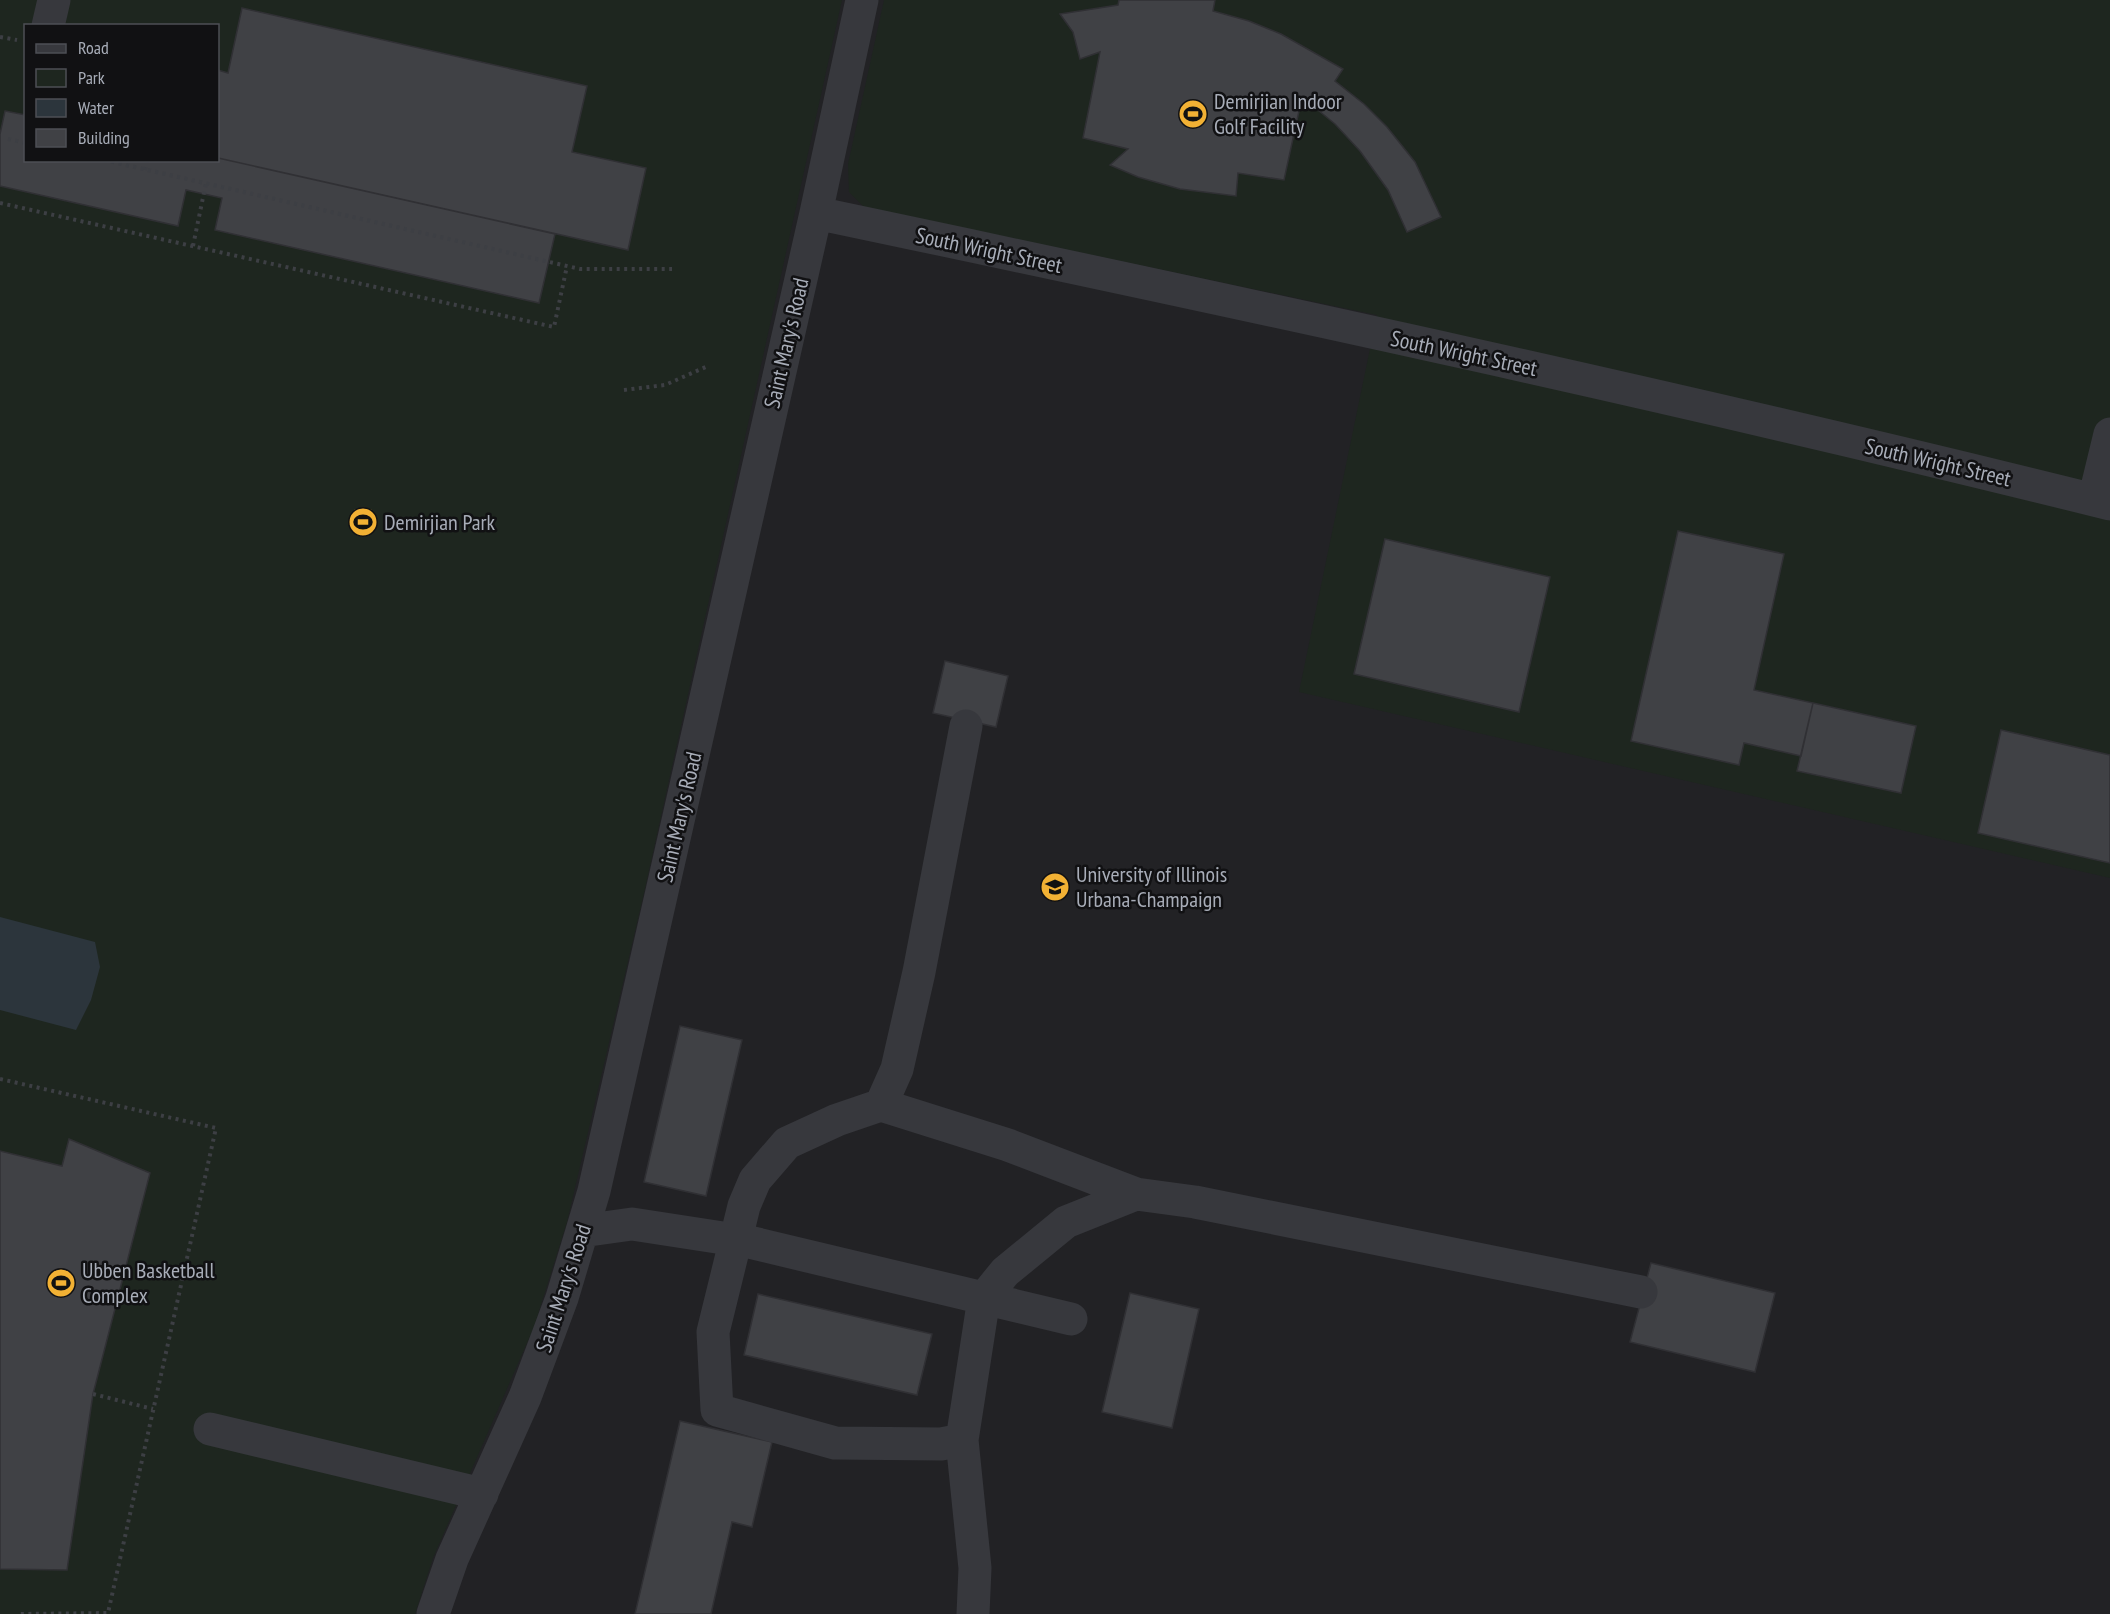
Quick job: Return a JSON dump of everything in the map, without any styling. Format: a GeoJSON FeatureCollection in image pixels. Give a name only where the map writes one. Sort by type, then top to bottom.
{"type":"FeatureCollection","features":[{"type":"Feature","properties":{"kind":"street"},"geometry":{"type":"LineString","coordinates":[[48,24],[54,0]]}},
{"type":"Feature","properties":{"kind":"street","name":"Saint Mary's Road"},"geometry":{"type":"LineString","coordinates":[[433,1614],[453,1559],[529,1386],[562,1298],[594,1191],[816,213],[862,0]]}},
{"type":"Feature","properties":{"kind":"street","name":"South Wright Street"},"geometry":{"type":"LineString","coordinates":[[816,213],[1087,270],[1612,386],[2102,502]]}},
{"type":"Feature","properties":{"kind":"street"},"geometry":{"type":"LineString","coordinates":[[2102,502],[2110,434]]}},
{"type":"Feature","properties":{"kind":"street"},"geometry":{"type":"LineString","coordinates":[[881,1105],[897,1069],[907,1026],[966,726]]}},
{"type":"Feature","properties":{"kind":"street"},"geometry":{"type":"LineString","coordinates":[[962,1440],[941,1444],[835,1443],[717,1410],[713,1332],[744,1206],[755,1180],[787,1143],[837,1120],[881,1105],[1008,1145],[1136,1194],[1207,1204],[1641,1292]]}},
{"type":"Feature","properties":{"kind":"street"},"geometry":{"type":"LineString","coordinates":[[973,1614],[975,1568],[962,1440],[984,1298],[1005,1272],[1066,1221],[1136,1194]]}},
{"type":"Feature","properties":{"kind":"street"},"geometry":{"type":"LineString","coordinates":[[582,1232],[632,1224],[736,1240],[1071,1319]]}},
{"type":"Feature","properties":{"kind":"street"},"geometry":{"type":"LineString","coordinates":[[210,1429],[482,1494]]}},
{"type":"Feature","properties":{"kind":"path"},"geometry":{"type":"LineString","coordinates":[[8,139],[24,143]]}},
{"type":"Feature","properties":{"kind":"path"},"geometry":{"type":"LineString","coordinates":[[112,162],[580,269],[672,269]]}},
{"type":"Feature","properties":{"kind":"path"},"geometry":{"type":"LineString","coordinates":[[145,170],[147,162]]}},
{"type":"Feature","properties":{"kind":"path"},"geometry":{"type":"LineString","coordinates":[[193,246],[206,183]]}},
{"type":"Feature","properties":{"kind":"path"},"geometry":{"type":"LineString","coordinates":[[0,203],[554,327],[567,266]]}},
{"type":"Feature","properties":{"kind":"path"},"geometry":{"type":"LineString","coordinates":[[624,390],[665,385],[708,366]]}},
{"type":"Feature","properties":{"kind":"path"},"geometry":{"type":"LineString","coordinates":[[0,1079],[216,1128],[108,1613],[20,1614]]}},
{"type":"Feature","properties":{"kind":"path"},"geometry":{"type":"LineString","coordinates":[[93,1394],[153,1408]]}},
{"type":"Feature","properties":{"kind":"shaded area","name":"University of Illinois Urbana-Champaign"},"geometry":{"type":"Polygon","coordinates":[[[0,0],[2110,0],[2110,1614],[0,1614],[0,0]]]}},
{"type":"Feature","properties":{"kind":"green space","name":"Demirjian Park"},"geometry":{"type":"Polygon","coordinates":[[[0,0],[842,0],[644,893],[567,1222],[534,1327],[433,1558],[415,1614],[0,1614],[0,0]]]}},
{"type":"Feature","properties":{"kind":"green space"},"geometry":{"type":"Polygon","coordinates":[[[884,0],[2110,0],[2110,878],[1299,692],[1377,315],[864,207],[849,192],[848,164],[884,0]]]}},
{"type":"Feature","properties":{"kind":"water"},"geometry":{"type":"Polygon","coordinates":[[[0,917],[95,942],[100,967],[91,1000],[76,1030],[0,1010],[0,917]]]}},
{"type":"Feature","properties":{"kind":"building","name":"Demirjian Indoor Golf Facility"},"geometry":{"type":"Polygon","coordinates":[[[1119,0],[1215,0],[1213,11],[1249,21],[1281,34],[1343,69],[1335,81],[1364,104],[1387,127],[1415,162],[1441,217],[1407,232],[1388,190],[1360,151],[1335,124],[1302,97],[1284,180],[1238,173],[1236,196],[1180,189],[1138,177],[1110,165],[1128,149],[1083,138],[1100,52],[1080,59],[1073,32],[1060,14],[1118,5],[1119,0]]]}},
{"type":"Feature","properties":{"kind":"building"},"geometry":{"type":"Polygon","coordinates":[[[242,8],[587,86],[572,152],[646,168],[628,250],[219,158],[219,70],[228,73],[242,8]]]}},
{"type":"Feature","properties":{"kind":"building"},"geometry":{"type":"Polygon","coordinates":[[[5,111],[24,115],[24,162],[219,162],[219,158],[555,234],[539,303],[215,230],[222,198],[186,190],[178,226],[0,186],[0,134],[5,111]]]}},
{"type":"Feature","properties":{"kind":"building"},"geometry":{"type":"Polygon","coordinates":[[[1678,531],[1784,554],[1754,690],[1813,703],[1801,756],[1744,743],[1739,765],[1631,741],[1678,531]]]}},
{"type":"Feature","properties":{"kind":"building"},"geometry":{"type":"Polygon","coordinates":[[[1385,539],[1550,577],[1519,712],[1354,674],[1385,539]]]}},
{"type":"Feature","properties":{"kind":"building"},"geometry":{"type":"Polygon","coordinates":[[[945,661],[1008,676],[996,727],[933,713],[945,661]]]}},
{"type":"Feature","properties":{"kind":"building"},"geometry":{"type":"Polygon","coordinates":[[[1813,703],[1916,726],[1901,793],[1797,771],[1813,703]]]}},
{"type":"Feature","properties":{"kind":"building"},"geometry":{"type":"Polygon","coordinates":[[[2001,730],[2110,755],[2110,863],[1978,833],[2001,730]]]}},
{"type":"Feature","properties":{"kind":"building"},"geometry":{"type":"Polygon","coordinates":[[[680,1026],[742,1040],[706,1196],[644,1182],[680,1026]]]}},
{"type":"Feature","properties":{"kind":"building","name":"Ubben Basketball Complex"},"geometry":{"type":"Polygon","coordinates":[[[69,1139],[150,1173],[93,1394],[67,1570],[0,1569],[0,1151],[62,1166],[69,1139]]]}},
{"type":"Feature","properties":{"kind":"building"},"geometry":{"type":"Polygon","coordinates":[[[1651,1263],[1775,1293],[1755,1372],[1630,1342],[1651,1263]]]}},
{"type":"Feature","properties":{"kind":"building"},"geometry":{"type":"Polygon","coordinates":[[[1130,1293],[1199,1309],[1172,1428],[1102,1412],[1130,1293]]]}},
{"type":"Feature","properties":{"kind":"building"},"geometry":{"type":"Polygon","coordinates":[[[758,1294],[932,1334],[917,1395],[744,1355],[758,1294]]]}},
{"type":"Feature","properties":{"kind":"building"},"geometry":{"type":"Polygon","coordinates":[[[680,1421],[772,1442],[752,1527],[732,1522],[711,1614],[635,1614],[680,1421]]]}},
{"type":"Feature","properties":{"kind":"place","name":"Demirjian Indoor Golf Facility"},"geometry":{"type":"Point","coordinates":[1193,114]}},
{"type":"Feature","properties":{"kind":"place","name":"Demirjian Park"},"geometry":{"type":"Point","coordinates":[363,522]}},
{"type":"Feature","properties":{"kind":"place","name":"University of Illinois Urbana-Champaign"},"geometry":{"type":"Point","coordinates":[1055,887]}},
{"type":"Feature","properties":{"kind":"place","name":"Ubben Basketball Complex"},"geometry":{"type":"Point","coordinates":[61,1283]}}]}
